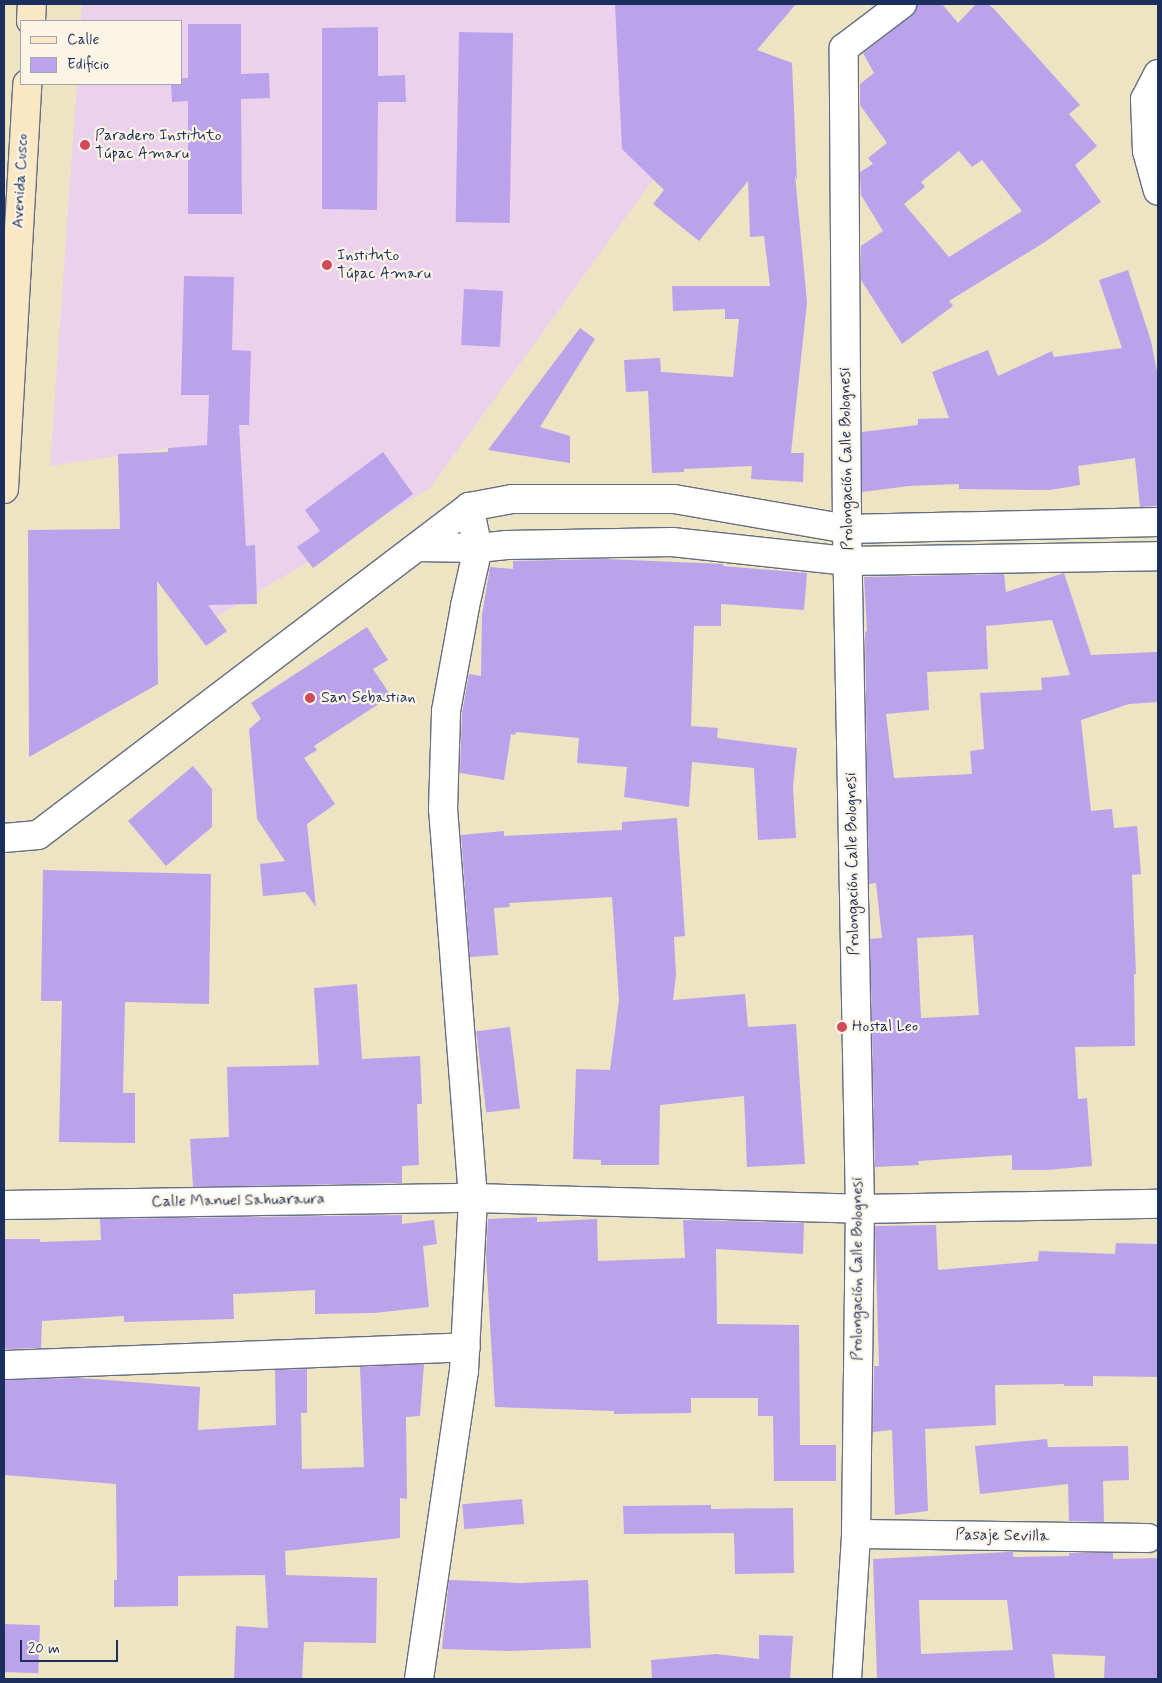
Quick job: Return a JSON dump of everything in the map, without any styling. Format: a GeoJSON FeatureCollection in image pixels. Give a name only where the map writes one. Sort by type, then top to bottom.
{"type":"FeatureCollection","features":[{"type":"Feature","properties":{"kind":"street"},"geometry":{"type":"LineString","coordinates":[[30,20],[32,4]]}},
{"type":"Feature","properties":{"kind":"street","name":"Prolongación Calle Bolognesi"},"geometry":{"type":"LineString","coordinates":[[848,1679],[856,1534],[860,1209],[847,529],[844,48],[902,4]]}},
{"type":"Feature","properties":{"kind":"street"},"geometry":{"type":"LineString","coordinates":[[1158,74],[1145,99],[1147,151],[1158,191]]}},
{"type":"Feature","properties":{"kind":"street","name":"Avenida Cusco"},"geometry":{"type":"LineString","coordinates":[[4,489],[27,85]]}},
{"type":"Feature","properties":{"kind":"street"},"geometry":{"type":"LineString","coordinates":[[4,838],[38,835],[469,506],[512,498],[674,499],[847,529],[1158,522]]}},
{"type":"Feature","properties":{"kind":"street"},"geometry":{"type":"LineString","coordinates":[[672,542],[674,499]]}},
{"type":"Feature","properties":{"kind":"street"},"geometry":{"type":"LineString","coordinates":[[420,1679],[466,1347],[473,1198],[443,809],[446,711],[465,606],[478,548],[469,506]]}},
{"type":"Feature","properties":{"kind":"street"},"geometry":{"type":"LineString","coordinates":[[417,547],[478,548],[507,545],[672,542],[848,561],[1158,556]]}},
{"type":"Feature","properties":{"kind":"street","name":"Calle Manuel Sahuaraura"},"geometry":{"type":"LineString","coordinates":[[4,1204],[473,1198],[860,1209],[1158,1204]]}},
{"type":"Feature","properties":{"kind":"street"},"geometry":{"type":"LineString","coordinates":[[4,1365],[466,1347]]}},
{"type":"Feature","properties":{"kind":"street","name":"Pasaje Sevilla"},"geometry":{"type":"LineString","coordinates":[[856,1534],[1148,1538]]}},
{"type":"Feature","properties":{"kind":"shaded area","name":"Instituto Túpac Amaru"},"geometry":{"type":"Polygon","coordinates":[[[82,4],[780,4],[430,488],[193,631],[177,447],[50,466],[77,85],[182,85],[182,20],[81,20],[82,4]]]}},
{"type":"Feature","properties":{"kind":"building"},"geometry":{"type":"Polygon","coordinates":[[[615,4],[796,4],[757,50],[792,63],[797,180],[795,175],[807,302],[791,453],[804,453],[803,482],[751,479],[752,466],[684,469],[684,472],[652,473],[648,391],[626,392],[624,360],[660,358],[661,372],[733,377],[739,319],[725,319],[725,309],[673,311],[672,286],[770,286],[764,236],[750,237],[748,181],[699,241],[653,204],[664,190],[622,149],[615,4]]]}},
{"type":"Feature","properties":{"kind":"building"},"geometry":{"type":"Polygon","coordinates":[[[917,4],[942,4],[958,23],[976,4],[988,4],[994,9],[1080,105],[1069,114],[1097,146],[1075,165],[1101,202],[1045,242],[949,301],[953,306],[902,344],[861,280],[861,246],[883,231],[861,195],[860,172],[873,164],[868,158],[887,143],[860,105],[860,84],[874,73],[863,53],[911,16],[916,10],[917,4]],[[959,151],[921,182],[925,187],[904,204],[949,257],[1022,211],[982,160],[972,167],[959,151]]]}},
{"type":"Feature","properties":{"kind":"building"},"geometry":{"type":"Polygon","coordinates":[[[188,24],[241,24],[241,74],[269,73],[270,98],[241,99],[242,214],[188,214],[188,101],[172,102],[171,85],[182,85],[182,78],[188,78],[188,24]]]}},
{"type":"Feature","properties":{"kind":"building"},"geometry":{"type":"Polygon","coordinates":[[[378,27],[378,76],[405,75],[406,102],[378,102],[377,210],[322,209],[322,28],[378,27]]]}},
{"type":"Feature","properties":{"kind":"building"},"geometry":{"type":"Polygon","coordinates":[[[459,32],[513,33],[510,223],[456,222],[459,32]]]}},
{"type":"Feature","properties":{"kind":"building"},"geometry":{"type":"Polygon","coordinates":[[[1128,270],[1151,341],[1158,377],[1158,506],[1140,507],[1135,458],[1078,466],[1080,485],[1050,490],[959,489],[959,484],[909,486],[862,492],[862,432],[918,425],[918,419],[949,418],[932,372],[988,350],[998,376],[1052,351],[1054,357],[1122,348],[1099,280],[1128,270]]]}},
{"type":"Feature","properties":{"kind":"building"},"geometry":{"type":"Polygon","coordinates":[[[184,276],[234,277],[232,350],[251,351],[249,425],[239,425],[246,546],[255,545],[257,604],[208,605],[227,631],[206,646],[157,581],[158,684],[29,757],[28,530],[120,529],[118,454],[168,452],[168,448],[207,445],[209,395],[181,395],[184,276]]]}},
{"type":"Feature","properties":{"kind":"building"},"geometry":{"type":"Polygon","coordinates":[[[464,289],[503,291],[500,347],[461,345],[464,289]]]}},
{"type":"Feature","properties":{"kind":"building"},"geometry":{"type":"Polygon","coordinates":[[[580,328],[595,339],[540,427],[570,436],[570,463],[488,450],[580,328]]]}},
{"type":"Feature","properties":{"kind":"building"},"geometry":{"type":"Polygon","coordinates":[[[383,452],[413,494],[313,568],[297,547],[320,531],[305,510],[383,452]]]}},
{"type":"Feature","properties":{"kind":"building"},"geometry":{"type":"Polygon","coordinates":[[[605,559],[723,564],[723,566],[807,573],[804,610],[721,604],[721,626],[694,626],[691,726],[718,728],[717,738],[797,748],[793,787],[796,838],[758,840],[754,768],[692,762],[689,807],[624,797],[627,767],[577,763],[579,738],[516,732],[515,735],[511,734],[504,780],[460,773],[462,713],[469,674],[481,676],[482,615],[490,567],[513,569],[513,561],[605,559]]]}},
{"type":"Feature","properties":{"kind":"building"},"geometry":{"type":"Polygon","coordinates":[[[1064,573],[1091,655],[1157,652],[1158,702],[1129,704],[1081,720],[1091,811],[1112,809],[1114,828],[1137,826],[1141,874],[1132,875],[1136,974],[1134,974],[1135,1046],[1075,1047],[1078,1099],[1087,1098],[1092,1166],[1047,1170],[1012,1170],[1012,1155],[918,1161],[919,1165],[875,1167],[870,939],[882,938],[876,883],[869,884],[865,632],[867,631],[864,577],[1004,574],[1006,592],[1064,573]],[[1052,620],[986,626],[988,669],[927,672],[929,710],[886,714],[894,778],[972,774],[970,751],[984,749],[980,693],[1042,690],[1041,678],[1070,675],[1052,620]],[[973,935],[917,938],[921,1018],[979,1015],[973,935]]]}},
{"type":"Feature","properties":{"kind":"building"},"geometry":{"type":"Polygon","coordinates":[[[367,627],[388,660],[373,669],[391,696],[314,746],[317,750],[304,758],[335,804],[307,824],[316,907],[305,892],[263,896],[260,864],[285,861],[257,819],[249,729],[261,719],[251,703],[367,627]]]}},
{"type":"Feature","properties":{"kind":"building"},"geometry":{"type":"Polygon","coordinates":[[[193,766],[212,789],[212,827],[166,866],[128,821],[193,766]]]}},
{"type":"Feature","properties":{"kind":"building"},"geometry":{"type":"Polygon","coordinates":[[[677,818],[685,936],[674,937],[676,975],[673,1000],[745,994],[748,1027],[796,1024],[805,1164],[747,1167],[744,1096],[660,1105],[659,1165],[601,1165],[601,1160],[573,1159],[576,1069],[610,1070],[619,1000],[612,897],[509,903],[510,907],[494,908],[498,955],[470,957],[461,835],[504,831],[504,836],[622,830],[622,822],[677,818]]]}},
{"type":"Feature","properties":{"kind":"building"},"geometry":{"type":"Polygon","coordinates":[[[43,870],[211,874],[209,1004],[125,1002],[123,1093],[135,1093],[135,1143],[59,1142],[62,1001],[41,1001],[43,870]]]}},
{"type":"Feature","properties":{"kind":"building"},"geometry":{"type":"Polygon","coordinates":[[[357,984],[362,1059],[420,1056],[422,1104],[417,1104],[419,1165],[402,1166],[402,1183],[193,1187],[190,1139],[229,1137],[227,1067],[319,1065],[314,988],[357,984]]]}},
{"type":"Feature","properties":{"kind":"building"},"geometry":{"type":"Polygon","coordinates":[[[510,1027],[520,1108],[486,1113],[476,1031],[510,1027]]]}},
{"type":"Feature","properties":{"kind":"building"},"geometry":{"type":"Polygon","coordinates":[[[402,1215],[402,1224],[434,1220],[437,1244],[423,1246],[429,1307],[374,1313],[315,1314],[315,1290],[233,1294],[234,1319],[124,1322],[124,1316],[42,1321],[41,1348],[4,1349],[4,1239],[40,1239],[40,1242],[101,1240],[100,1219],[402,1215]]]}},
{"type":"Feature","properties":{"kind":"building"},"geometry":{"type":"Polygon","coordinates":[[[537,1217],[537,1222],[597,1219],[598,1261],[685,1258],[683,1220],[804,1223],[803,1254],[716,1249],[717,1324],[799,1325],[800,1445],[836,1445],[836,1481],[774,1481],[773,1416],[758,1416],[758,1398],[691,1398],[691,1413],[614,1414],[614,1411],[495,1407],[486,1256],[488,1219],[537,1217]]]}},
{"type":"Feature","properties":{"kind":"building"},"geometry":{"type":"Polygon","coordinates":[[[936,1225],[938,1270],[1038,1261],[1039,1251],[1115,1254],[1116,1243],[1158,1244],[1158,1377],[1093,1376],[1093,1386],[1064,1386],[1064,1384],[995,1385],[996,1425],[925,1429],[928,1511],[895,1515],[892,1430],[873,1432],[874,1366],[879,1366],[875,1226],[936,1225]]]}},
{"type":"Feature","properties":{"kind":"building"},"geometry":{"type":"Polygon","coordinates":[[[424,1364],[420,1416],[406,1417],[407,1499],[400,1498],[400,1538],[285,1551],[286,1575],[377,1578],[376,1643],[304,1642],[302,1679],[234,1679],[236,1626],[268,1628],[265,1575],[178,1576],[178,1606],[114,1607],[114,1580],[117,1580],[116,1484],[4,1475],[4,1380],[80,1378],[200,1387],[198,1430],[276,1425],[275,1370],[307,1369],[307,1413],[301,1413],[302,1469],[364,1467],[360,1367],[424,1364]]]}},
{"type":"Feature","properties":{"kind":"building"},"geometry":{"type":"Polygon","coordinates":[[[1047,1439],[1048,1447],[1128,1446],[1129,1480],[1103,1481],[1104,1522],[1069,1521],[1068,1484],[980,1494],[975,1446],[1047,1439]]]}},
{"type":"Feature","properties":{"kind":"building"},"geometry":{"type":"Polygon","coordinates":[[[522,1499],[524,1524],[464,1529],[462,1504],[522,1499]]]}},
{"type":"Feature","properties":{"kind":"building"},"geometry":{"type":"Polygon","coordinates":[[[711,1505],[711,1509],[793,1508],[794,1573],[735,1574],[734,1533],[624,1534],[623,1506],[711,1505]]]}},
{"type":"Feature","properties":{"kind":"building"},"geometry":{"type":"Polygon","coordinates":[[[1009,1552],[1013,1552],[1013,1557],[1069,1556],[1069,1553],[1113,1553],[1113,1559],[1158,1558],[1158,1679],[1104,1679],[1105,1656],[1052,1654],[1055,1679],[877,1679],[873,1559],[1009,1552]],[[919,1600],[921,1654],[1013,1650],[1007,1600],[919,1600]]]}},
{"type":"Feature","properties":{"kind":"building"},"geometry":{"type":"Polygon","coordinates":[[[449,1580],[520,1583],[588,1580],[591,1648],[509,1651],[442,1649],[449,1580]]]}},
{"type":"Feature","properties":{"kind":"building"},"geometry":{"type":"Polygon","coordinates":[[[4,1624],[40,1625],[38,1673],[4,1672],[4,1624]]]}},
{"type":"Feature","properties":{"kind":"building"},"geometry":{"type":"Polygon","coordinates":[[[759,1635],[793,1636],[790,1679],[652,1679],[651,1660],[716,1654],[759,1659],[759,1635]]]}},
{"type":"Feature","properties":{"kind":"place","name":"Paradero Instituto Túpac Amaru"},"geometry":{"type":"Point","coordinates":[85,145]}},
{"type":"Feature","properties":{"kind":"place","name":"Instituto Túpac Amaru"},"geometry":{"type":"Point","coordinates":[327,265]}},
{"type":"Feature","properties":{"kind":"place","name":"San Sebastian"},"geometry":{"type":"Point","coordinates":[310,698]}},
{"type":"Feature","properties":{"kind":"place","name":"Hostal Leo"},"geometry":{"type":"Point","coordinates":[842,1027]}}]}
